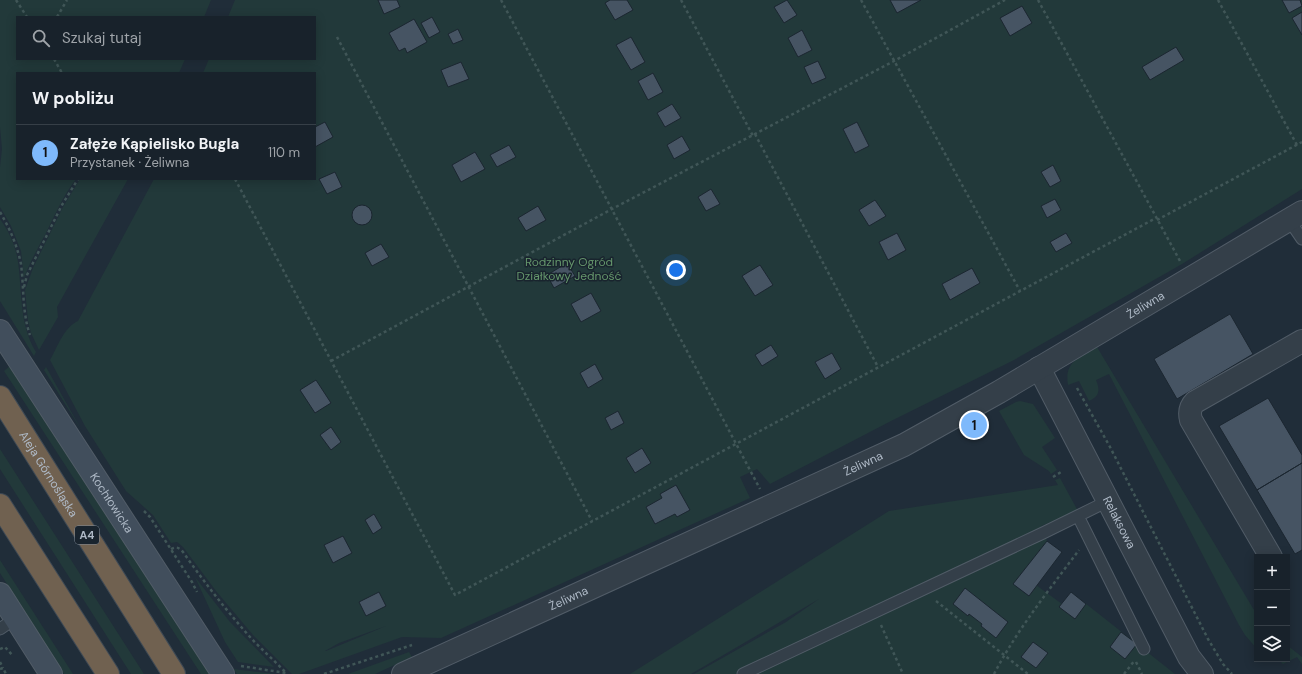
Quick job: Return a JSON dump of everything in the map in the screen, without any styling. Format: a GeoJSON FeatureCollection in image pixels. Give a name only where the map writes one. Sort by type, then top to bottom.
{"type":"FeatureCollection","features":[{"type":"Feature","properties":{"kind":"highway","name":"Aleja Górnośląska"},"geometry":{"type":"LineString","coordinates":[[0,397],[174,674]]}},
{"type":"Feature","properties":{"kind":"highway"},"geometry":{"type":"LineString","coordinates":[[0,504],[108,674]]}},
{"type":"Feature","properties":{"kind":"main road","name":"Kochłowicka"},"geometry":{"type":"LineString","coordinates":[[0,331],[232,670]]}},
{"type":"Feature","properties":{"kind":"main road"},"geometry":{"type":"LineString","coordinates":[[0,594],[8,624],[51,674]]}},
{"type":"Feature","properties":{"kind":"street","name":"Żeliwna"},"geometry":{"type":"LineString","coordinates":[[403,674],[904,445],[1039,368],[1295,216]]}},
{"type":"Feature","properties":{"kind":"street"},"geometry":{"type":"LineString","coordinates":[[1269,554],[1190,420],[1189,413],[1191,406],[1195,402],[1302,341]]}},
{"type":"Feature","properties":{"kind":"street","name":"Relaksowa"},"geometry":{"type":"LineString","coordinates":[[1039,368],[1189,657],[1202,674]]}},
{"type":"Feature","properties":{"kind":"lane"},"geometry":{"type":"LineString","coordinates":[[1295,216],[1302,239]]}},
{"type":"Feature","properties":{"kind":"lane"},"geometry":{"type":"LineString","coordinates":[[743,674],[1108,501]]}},
{"type":"Feature","properties":{"kind":"lane"},"geometry":{"type":"LineString","coordinates":[[1078,516],[1144,649]]}},
{"type":"Feature","properties":{"kind":"path"},"geometry":{"type":"LineString","coordinates":[[16,0],[26,16]]}},
{"type":"Feature","properties":{"kind":"path"},"geometry":{"type":"LineString","coordinates":[[58,16],[67,0]]}},
{"type":"Feature","properties":{"kind":"path"},"geometry":{"type":"LineString","coordinates":[[501,0],[769,507]]}},
{"type":"Feature","properties":{"kind":"path"},"geometry":{"type":"LineString","coordinates":[[681,0],[878,368]]}},
{"type":"Feature","properties":{"kind":"path"},"geometry":{"type":"LineString","coordinates":[[860,0],[1020,291]]}},
{"type":"Feature","properties":{"kind":"path"},"geometry":{"type":"LineString","coordinates":[[331,361],[612,209],[894,61],[1005,0]]}},
{"type":"Feature","properties":{"kind":"path"},"geometry":{"type":"LineString","coordinates":[[1038,0],[1190,278]]}},
{"type":"Feature","properties":{"kind":"path"},"geometry":{"type":"LineString","coordinates":[[1218,0],[1296,145]]}},
{"type":"Feature","properties":{"kind":"path"},"geometry":{"type":"LineString","coordinates":[[337,37],[592,521]]}},
{"type":"Feature","properties":{"kind":"path"},"geometry":{"type":"LineString","coordinates":[[55,60],[61,72]]}},
{"type":"Feature","properties":{"kind":"path"},"geometry":{"type":"LineString","coordinates":[[236,180],[455,594],[1020,291],[1302,142]]}},
{"type":"Feature","properties":{"kind":"path"},"geometry":{"type":"LineString","coordinates":[[23,290],[27,275],[62,205],[77,180]]}},
{"type":"Feature","properties":{"kind":"path"},"geometry":{"type":"LineString","coordinates":[[0,212],[15,240],[21,264],[26,321],[31,338]]}},
{"type":"Feature","properties":{"kind":"path"},"geometry":{"type":"LineString","coordinates":[[1077,388],[1110,447],[1208,639],[1223,664],[1232,674]]}},
{"type":"Feature","properties":{"kind":"path"},"geometry":{"type":"LineString","coordinates":[[1053,477],[1061,472]]}},
{"type":"Feature","properties":{"kind":"path"},"geometry":{"type":"LineString","coordinates":[[140,508],[150,517],[192,582]]}},
{"type":"Feature","properties":{"kind":"path"},"geometry":{"type":"LineString","coordinates":[[994,674],[1004,655],[1047,593],[1089,537]]}},
{"type":"Feature","properties":{"kind":"path"},"geometry":{"type":"LineString","coordinates":[[171,549],[175,547],[180,548],[227,610],[251,638],[286,674]]}},
{"type":"Feature","properties":{"kind":"path"},"geometry":{"type":"LineString","coordinates":[[921,590],[1028,674]]}},
{"type":"Feature","properties":{"kind":"path"},"geometry":{"type":"LineString","coordinates":[[874,611],[903,674]]}},
{"type":"Feature","properties":{"kind":"path"},"geometry":{"type":"LineString","coordinates":[[324,674],[413,645]]}},
{"type":"Feature","properties":{"kind":"path"},"geometry":{"type":"LineString","coordinates":[[0,649],[5,647]]}},
{"type":"Feature","properties":{"kind":"path"},"geometry":{"type":"LineString","coordinates":[[1135,660],[1142,674]]}},
{"type":"Feature","properties":{"kind":"path"},"geometry":{"type":"LineString","coordinates":[[0,662],[1,668],[6,674]]}},
{"type":"Feature","properties":{"kind":"path"},"geometry":{"type":"LineString","coordinates":[[232,670],[286,674]]}},
{"type":"Feature","properties":{"kind":"green space"},"geometry":{"type":"Polygon","coordinates":[[[0,0],[211,0],[204,16],[16,16],[16,60],[185,60],[179,72],[16,72],[16,180],[75,180],[67,192],[31,261],[24,278],[21,251],[11,226],[0,207],[0,167],[2,149],[0,127],[0,0]]]}},
{"type":"Feature","properties":{"kind":"green space","name":"Rodzinny Ogród Działkowy Jedność"},"geometry":{"type":"Polygon","coordinates":[[[235,0],[1302,0],[1302,189],[1182,264],[1014,360],[891,421],[770,484],[757,469],[740,477],[750,498],[441,638],[402,637],[299,674],[292,674],[253,635],[216,591],[183,547],[177,542],[171,543],[153,515],[126,491],[85,426],[50,360],[65,333],[78,321],[153,180],[316,180],[316,72],[203,72],[209,60],[316,60],[316,16],[228,16],[235,0]],[[386,626],[339,643],[326,651],[386,626]]]}},
{"type":"Feature","properties":{"kind":"green space"},"geometry":{"type":"Polygon","coordinates":[[[79,180],[127,180],[57,307],[58,317],[39,350],[31,333],[28,321],[25,290],[33,268],[63,207],[79,180]]]}},
{"type":"Feature","properties":{"kind":"green space"},"geometry":{"type":"Polygon","coordinates":[[[0,219],[6,227],[16,251],[26,329],[36,352],[34,356],[0,301],[0,219]]]}},
{"type":"Feature","properties":{"kind":"green space"},"geometry":{"type":"Polygon","coordinates":[[[1097,347],[1254,610],[1254,646],[1239,625],[1109,374],[1096,380],[1098,387],[1097,395],[1089,401],[1079,381],[1068,385],[1068,371],[1074,361],[1097,347]]]}},
{"type":"Feature","properties":{"kind":"green space"},"geometry":{"type":"Polygon","coordinates":[[[11,365],[210,674],[201,674],[4,371],[11,365]]]}},
{"type":"Feature","properties":{"kind":"green space"},"geometry":{"type":"Polygon","coordinates":[[[46,367],[82,431],[44,370],[46,367]]]}},
{"type":"Feature","properties":{"kind":"green space"},"geometry":{"type":"Polygon","coordinates":[[[1020,401],[1033,404],[1055,438],[1042,447],[1057,470],[1051,474],[1049,471],[1024,455],[999,411],[1020,401]]]}},
{"type":"Feature","properties":{"kind":"green space"},"geometry":{"type":"Polygon","coordinates":[[[0,449],[144,674],[131,674],[0,469],[0,449]]]}},
{"type":"Feature","properties":{"kind":"green space"},"geometry":{"type":"Polygon","coordinates":[[[1060,478],[1078,511],[1041,526],[1047,541],[1062,552],[1036,585],[1062,604],[1071,592],[1175,674],[694,674],[786,622],[819,599],[691,674],[630,674],[889,511],[1058,485],[1055,480],[1060,478]]]}},
{"type":"Feature","properties":{"kind":"green space"},"geometry":{"type":"Polygon","coordinates":[[[0,560],[73,674],[64,674],[0,573],[0,560]]]}},
{"type":"Feature","properties":{"kind":"green space"},"geometry":{"type":"Polygon","coordinates":[[[195,577],[230,622],[274,667],[238,662],[225,642],[195,577]]]}},
{"type":"Feature","properties":{"kind":"green space"},"geometry":{"type":"Polygon","coordinates":[[[1290,647],[1302,657],[1302,664],[1297,657],[1290,660],[1290,647]]]}},
{"type":"Feature","properties":{"kind":"green space"},"geometry":{"type":"Polygon","coordinates":[[[409,652],[412,657],[375,674],[348,674],[409,652]]]}},
{"type":"Feature","properties":{"kind":"green space"},"geometry":{"type":"Polygon","coordinates":[[[233,669],[275,674],[237,674],[233,669]]]}},
{"type":"Feature","properties":{"kind":"building"},"geometry":{"type":"Polygon","coordinates":[[[378,0],[397,0],[400,7],[384,14],[378,0]]]}},
{"type":"Feature","properties":{"kind":"building"},"geometry":{"type":"Polygon","coordinates":[[[610,0],[627,0],[633,10],[615,20],[605,3],[610,0]]]}},
{"type":"Feature","properties":{"kind":"building"},"geometry":{"type":"Polygon","coordinates":[[[787,0],[797,15],[784,23],[774,7],[787,0]]]}},
{"type":"Feature","properties":{"kind":"building"},"geometry":{"type":"Polygon","coordinates":[[[890,0],[921,0],[897,13],[890,0]]]}},
{"type":"Feature","properties":{"kind":"building"},"geometry":{"type":"Polygon","coordinates":[[[1282,0],[1300,0],[1302,6],[1289,13],[1282,0]]]}},
{"type":"Feature","properties":{"kind":"building"},"geometry":{"type":"Polygon","coordinates":[[[1022,6],[1032,23],[1010,36],[1000,18],[1022,6]]]}},
{"type":"Feature","properties":{"kind":"building"},"geometry":{"type":"Polygon","coordinates":[[[1302,12],[1302,35],[1292,18],[1302,12]]]}},
{"type":"Feature","properties":{"kind":"building"},"geometry":{"type":"Polygon","coordinates":[[[432,17],[440,32],[429,38],[421,23],[432,17]]]}},
{"type":"Feature","properties":{"kind":"building"},"geometry":{"type":"Polygon","coordinates":[[[414,19],[427,42],[407,53],[405,48],[399,51],[389,33],[414,19]]]}},
{"type":"Feature","properties":{"kind":"building"},"geometry":{"type":"Polygon","coordinates":[[[458,29],[463,40],[453,44],[448,34],[458,29]]]}},
{"type":"Feature","properties":{"kind":"building"},"geometry":{"type":"Polygon","coordinates":[[[802,30],[812,50],[798,57],[788,38],[802,30]]]}},
{"type":"Feature","properties":{"kind":"building"},"geometry":{"type":"Polygon","coordinates":[[[631,37],[645,62],[631,70],[616,45],[631,37]]]}},
{"type":"Feature","properties":{"kind":"building"},"geometry":{"type":"Polygon","coordinates":[[[1176,47],[1184,60],[1150,80],[1142,67],[1176,47]]]}},
{"type":"Feature","properties":{"kind":"building"},"geometry":{"type":"Polygon","coordinates":[[[818,61],[826,78],[812,84],[804,67],[818,61]]]}},
{"type":"Feature","properties":{"kind":"building"},"geometry":{"type":"Polygon","coordinates":[[[461,62],[469,79],[448,87],[441,70],[461,62]]]}},
{"type":"Feature","properties":{"kind":"building"},"geometry":{"type":"Polygon","coordinates":[[[653,73],[663,92],[648,100],[638,81],[653,73]]]}},
{"type":"Feature","properties":{"kind":"building"},"geometry":{"type":"Polygon","coordinates":[[[672,104],[681,118],[665,127],[657,113],[672,104]]]}},
{"type":"Feature","properties":{"kind":"building"},"geometry":{"type":"Polygon","coordinates":[[[325,122],[333,137],[316,146],[316,126],[325,122]]]}},
{"type":"Feature","properties":{"kind":"building"},"geometry":{"type":"Polygon","coordinates":[[[857,122],[869,146],[855,153],[843,129],[857,122]]]}},
{"type":"Feature","properties":{"kind":"building"},"geometry":{"type":"Polygon","coordinates":[[[682,136],[690,150],[674,159],[667,145],[682,136]]]}},
{"type":"Feature","properties":{"kind":"building"},"geometry":{"type":"Polygon","coordinates":[[[509,145],[516,157],[497,167],[490,155],[509,145]]]}},
{"type":"Feature","properties":{"kind":"building"},"geometry":{"type":"Polygon","coordinates":[[[475,152],[485,169],[461,182],[452,165],[475,152]]]}},
{"type":"Feature","properties":{"kind":"building"},"geometry":{"type":"Polygon","coordinates":[[[1053,165],[1061,181],[1050,187],[1041,172],[1053,165]]]}},
{"type":"Feature","properties":{"kind":"building"},"geometry":{"type":"Polygon","coordinates":[[[335,172],[342,187],[327,194],[319,179],[335,172]]]}},
{"type":"Feature","properties":{"kind":"building"},"geometry":{"type":"Polygon","coordinates":[[[711,189],[720,204],[706,211],[698,197],[711,189]]]}},
{"type":"Feature","properties":{"kind":"building"},"geometry":{"type":"Polygon","coordinates":[[[1055,199],[1061,210],[1047,218],[1041,206],[1055,199]]]}},
{"type":"Feature","properties":{"kind":"building"},"geometry":{"type":"Polygon","coordinates":[[[875,200],[886,216],[869,226],[859,210],[875,200]]]}},
{"type":"Feature","properties":{"kind":"building"},"geometry":{"type":"Polygon","coordinates":[[[362,205],[369,208],[372,215],[369,222],[362,225],[355,222],[352,215],[355,208],[362,205]]]}},
{"type":"Feature","properties":{"kind":"building"},"geometry":{"type":"Polygon","coordinates":[[[538,206],[546,220],[526,231],[518,218],[538,206]]]}},
{"type":"Feature","properties":{"kind":"building"},"geometry":{"type":"Polygon","coordinates":[[[897,233],[906,250],[888,260],[879,242],[897,233]]]}},
{"type":"Feature","properties":{"kind":"building"},"geometry":{"type":"Polygon","coordinates":[[[1066,233],[1072,243],[1056,252],[1050,242],[1066,233]]]}},
{"type":"Feature","properties":{"kind":"building"},"geometry":{"type":"Polygon","coordinates":[[[381,244],[389,257],[372,266],[365,253],[381,244]]]}},
{"type":"Feature","properties":{"kind":"building"},"geometry":{"type":"Polygon","coordinates":[[[567,263],[575,276],[554,288],[547,275],[567,263]]]}},
{"type":"Feature","properties":{"kind":"building"},"geometry":{"type":"Polygon","coordinates":[[[760,265],[773,285],[755,296],[742,276],[760,265]]]}},
{"type":"Feature","properties":{"kind":"building"},"geometry":{"type":"Polygon","coordinates":[[[972,268],[980,283],[950,300],[942,284],[972,268]]]}},
{"type":"Feature","properties":{"kind":"building"},"geometry":{"type":"Polygon","coordinates":[[[591,293],[601,311],[581,322],[571,304],[591,293]]]}},
{"type":"Feature","properties":{"kind":"building"},"geometry":{"type":"Polygon","coordinates":[[[1230,314],[1253,354],[1177,399],[1154,359],[1230,314]]]}},
{"type":"Feature","properties":{"kind":"building"},"geometry":{"type":"Polygon","coordinates":[[[771,345],[778,356],[762,366],[755,355],[771,345]]]}},
{"type":"Feature","properties":{"kind":"building"},"geometry":{"type":"Polygon","coordinates":[[[832,353],[841,369],[825,379],[815,362],[832,353]]]}},
{"type":"Feature","properties":{"kind":"building"},"geometry":{"type":"Polygon","coordinates":[[[595,364],[603,379],[588,388],[580,373],[595,364]]]}},
{"type":"Feature","properties":{"kind":"building"},"geometry":{"type":"Polygon","coordinates":[[[316,380],[331,403],[315,413],[300,390],[316,380]]]}},
{"type":"Feature","properties":{"kind":"building"},"geometry":{"type":"Polygon","coordinates":[[[1268,398],[1302,455],[1302,463],[1257,490],[1219,426],[1268,398]]]}},
{"type":"Feature","properties":{"kind":"building"},"geometry":{"type":"Polygon","coordinates":[[[618,411],[624,423],[611,430],[605,418],[618,411]]]}},
{"type":"Feature","properties":{"kind":"building"},"geometry":{"type":"Polygon","coordinates":[[[331,427],[341,442],[331,450],[320,435],[331,427]]]}},
{"type":"Feature","properties":{"kind":"building"},"geometry":{"type":"Polygon","coordinates":[[[642,448],[651,463],[635,473],[626,458],[642,448]]]}},
{"type":"Feature","properties":{"kind":"building"},"geometry":{"type":"Polygon","coordinates":[[[1302,463],[1302,550],[1295,554],[1257,490],[1302,463]]]}},
{"type":"Feature","properties":{"kind":"building"},"geometry":{"type":"Polygon","coordinates":[[[676,485],[690,510],[677,517],[675,514],[655,524],[646,507],[662,498],[660,494],[676,485]]]}},
{"type":"Feature","properties":{"kind":"building"},"geometry":{"type":"Polygon","coordinates":[[[374,514],[382,528],[373,534],[365,520],[374,514]]]}},
{"type":"Feature","properties":{"kind":"building"},"geometry":{"type":"Polygon","coordinates":[[[343,536],[352,553],[333,563],[324,545],[343,536]]]}},
{"type":"Feature","properties":{"kind":"building"},"geometry":{"type":"Polygon","coordinates":[[[1047,541],[1062,552],[1029,596],[1013,584],[1047,541]]]}},
{"type":"Feature","properties":{"kind":"building"},"geometry":{"type":"Polygon","coordinates":[[[965,588],[1008,622],[996,638],[981,626],[982,624],[969,614],[968,616],[953,604],[965,588]]]}},
{"type":"Feature","properties":{"kind":"building"},"geometry":{"type":"Polygon","coordinates":[[[379,592],[386,606],[366,616],[359,602],[379,592]]]}},
{"type":"Feature","properties":{"kind":"building"},"geometry":{"type":"Polygon","coordinates":[[[1071,592],[1086,604],[1075,619],[1059,607],[1071,592]]]}},
{"type":"Feature","properties":{"kind":"building"},"geometry":{"type":"Polygon","coordinates":[[[1121,632],[1137,644],[1125,659],[1110,647],[1121,632]]]}},
{"type":"Feature","properties":{"kind":"building"},"geometry":{"type":"Polygon","coordinates":[[[1033,642],[1048,653],[1036,668],[1021,657],[1033,642]]]}},
{"type":"Feature","properties":{"kind":"place","name":"Załęże Kąpielisko Bugla"},"geometry":{"type":"Point","coordinates":[974,425]}}]}
